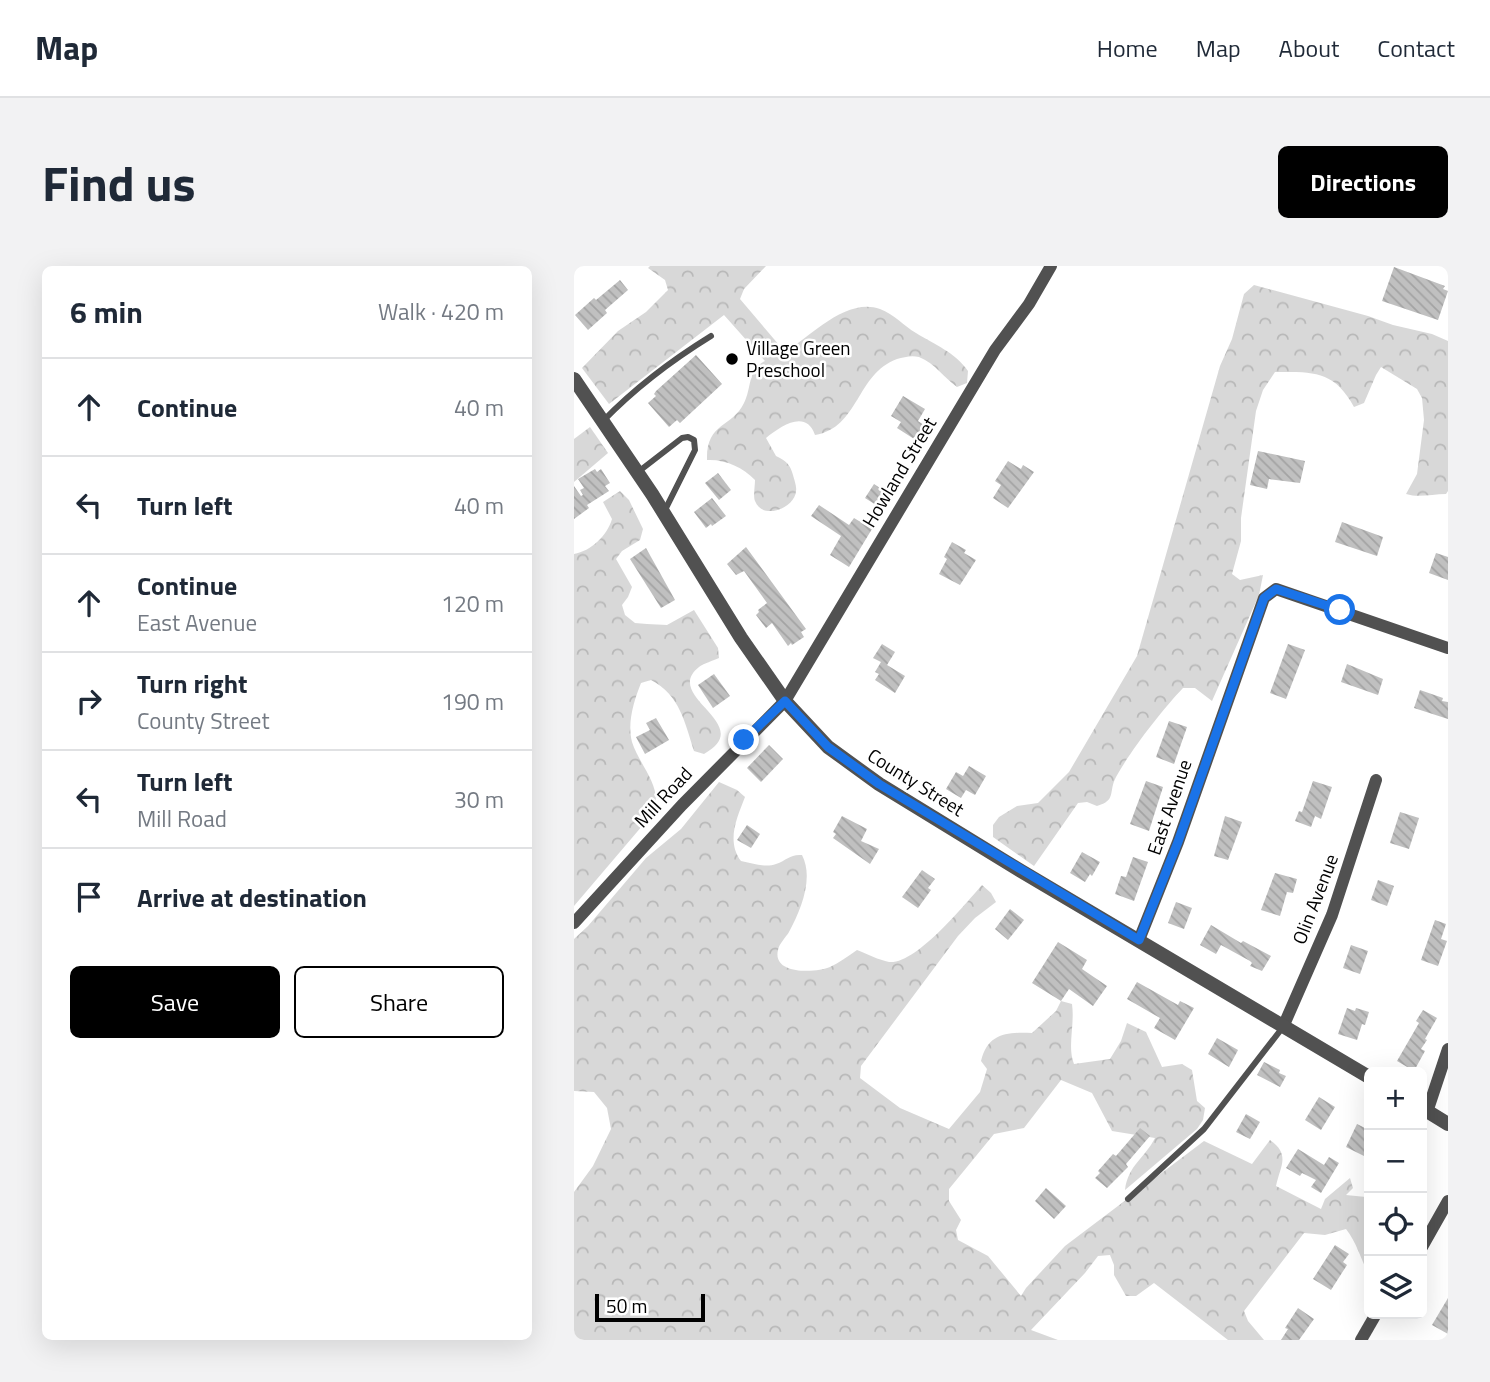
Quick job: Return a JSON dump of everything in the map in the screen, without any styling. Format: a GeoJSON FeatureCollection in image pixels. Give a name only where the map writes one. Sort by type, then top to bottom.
{"type":"FeatureCollection","features":[{"type":"Feature","properties":{"kind":"street","name":"Howland Street"},"geometry":{"type":"LineString","coordinates":[[785,701],[995,350],[1029,304],[1051,266]]}},
{"type":"Feature","properties":{"kind":"street","name":"County Street"},"geometry":{"type":"LineString","coordinates":[[574,379],[638,472],[741,638],[785,701],[828,747],[879,784],[1364,1074]]}},
{"type":"Feature","properties":{"kind":"street","name":"East Avenue"},"geometry":{"type":"LineString","coordinates":[[1139,940],[1178,842],[1264,598],[1276,589],[1448,648]]}},
{"type":"Feature","properties":{"kind":"street","name":"Mill Road"},"geometry":{"type":"LineString","coordinates":[[574,923],[682,805],[785,701]]}},
{"type":"Feature","properties":{"kind":"street","name":"Olin Avenue"},"geometry":{"type":"LineString","coordinates":[[1283,1027],[1332,915],[1376,780]]}},
{"type":"Feature","properties":{"kind":"street"},"geometry":{"type":"LineString","coordinates":[[1427,1102],[1448,1049]]}},
{"type":"Feature","properties":{"kind":"street"},"geometry":{"type":"LineString","coordinates":[[1427,1112],[1448,1124]]}},
{"type":"Feature","properties":{"kind":"street"},"geometry":{"type":"LineString","coordinates":[[1427,1238],[1448,1201]]}},
{"type":"Feature","properties":{"kind":"street"},"geometry":{"type":"LineString","coordinates":[[1361,1340],[1373,1319]]}},
{"type":"Feature","properties":{"kind":"lane"},"geometry":{"type":"LineString","coordinates":[[603,421],[626,397],[710,336]]}},
{"type":"Feature","properties":{"kind":"lane"},"geometry":{"type":"LineString","coordinates":[[638,472],[682,438],[694,440],[695,450],[664,513]]}},
{"type":"Feature","properties":{"kind":"lane"},"geometry":{"type":"LineString","coordinates":[[1128,1199],[1204,1129],[1283,1027]]}},
{"type":"Feature","properties":{"kind":"green space"},"geometry":{"type":"Polygon","coordinates":[[[766,266],[744,289],[740,299],[785,352],[842,313],[867,307],[880,309],[963,364],[968,371],[967,383],[957,387],[935,367],[916,356],[897,359],[873,376],[841,422],[829,430],[815,435],[811,427],[799,421],[779,429],[766,438],[776,456],[790,468],[796,491],[785,507],[765,510],[755,501],[755,480],[750,475],[726,462],[707,460],[708,448],[715,432],[739,411],[755,369],[765,361],[724,315],[609,404],[582,368],[618,331],[646,312],[668,290],[665,280],[648,268],[766,266]]]}},
{"type":"Feature","properties":{"kind":"green space"},"geometry":{"type":"Polygon","coordinates":[[[1254,285],[1432,334],[1448,341],[1448,491],[1446,494],[1426,496],[1406,494],[1417,474],[1424,420],[1422,398],[1417,389],[1381,367],[1364,403],[1354,407],[1339,386],[1321,376],[1301,372],[1275,372],[1263,390],[1256,411],[1241,518],[1241,541],[1232,574],[1240,580],[1263,575],[1259,595],[1212,701],[1195,688],[1183,688],[1130,755],[1116,777],[1110,798],[1097,806],[1087,802],[1078,803],[1034,866],[993,837],[993,825],[999,817],[1017,806],[1038,803],[1069,772],[1137,656],[1220,366],[1232,339],[1244,294],[1254,285]]]}},
{"type":"Feature","properties":{"kind":"green space"},"geometry":{"type":"Polygon","coordinates":[[[590,427],[608,453],[574,482],[574,439],[590,427]]]}},
{"type":"Feature","properties":{"kind":"green space"},"geometry":{"type":"Polygon","coordinates":[[[620,491],[629,500],[643,529],[640,540],[622,551],[616,559],[632,587],[622,605],[625,615],[635,623],[667,625],[694,610],[718,648],[719,658],[699,667],[691,678],[691,689],[716,721],[721,732],[718,743],[704,754],[694,751],[680,711],[669,693],[651,680],[641,683],[630,727],[635,751],[653,784],[656,802],[654,812],[574,906],[574,554],[592,546],[602,537],[612,519],[603,502],[620,491]]]}},
{"type":"Feature","properties":{"kind":"green space"},"geometry":{"type":"Polygon","coordinates":[[[719,782],[745,797],[734,829],[734,846],[741,861],[772,865],[791,856],[802,855],[807,874],[802,904],[778,950],[778,958],[782,964],[796,970],[830,967],[857,950],[889,962],[900,960],[926,944],[982,885],[991,893],[996,902],[958,936],[861,1066],[860,1078],[900,1108],[949,1129],[980,1092],[987,1069],[981,1061],[988,1045],[1007,1034],[1032,1033],[1056,1011],[1061,1001],[1072,1004],[1071,1050],[1074,1064],[1110,1059],[1121,1041],[1127,1023],[1146,1032],[1162,1067],[1182,1064],[1192,1070],[1197,1101],[1205,1108],[1203,1120],[1197,1129],[1125,1190],[1133,1168],[1155,1138],[1112,1131],[1092,1093],[1061,1080],[1024,1128],[994,1134],[949,1189],[949,1201],[961,1220],[956,1230],[958,1240],[988,1256],[1021,1296],[1065,1246],[1204,1141],[1252,1164],[1270,1140],[1282,1156],[1276,1186],[1321,1209],[1325,1199],[1350,1178],[1353,1188],[1346,1195],[1364,1197],[1364,1264],[1346,1229],[1325,1235],[1304,1233],[1244,1311],[1248,1321],[1264,1340],[1228,1340],[1154,1283],[1136,1296],[1126,1296],[1114,1275],[1110,1255],[1098,1256],[1031,1330],[1058,1340],[574,1340],[574,1192],[593,1166],[611,1129],[607,1108],[594,1092],[574,1091],[574,939],[646,858],[681,829],[719,782]]]}},
{"type":"Feature","properties":{"kind":"building"},"geometry":{"type":"Polygon","coordinates":[[[1394,267],[1445,286],[1443,289],[1448,291],[1438,320],[1382,301],[1394,267]]]}},
{"type":"Feature","properties":{"kind":"building"},"geometry":{"type":"Polygon","coordinates":[[[620,280],[628,290],[605,310],[607,313],[588,330],[575,315],[620,280]]]}},
{"type":"Feature","properties":{"kind":"building"},"geometry":{"type":"Polygon","coordinates":[[[696,355],[722,384],[680,423],[677,420],[669,427],[648,403],[656,396],[656,391],[696,355]]]}},
{"type":"Feature","properties":{"kind":"building"},"geometry":{"type":"Polygon","coordinates":[[[903,396],[925,409],[918,421],[931,430],[922,444],[897,428],[901,422],[891,416],[903,396]]]}},
{"type":"Feature","properties":{"kind":"building"},"geometry":{"type":"Polygon","coordinates":[[[1258,451],[1305,461],[1300,483],[1269,479],[1267,489],[1250,485],[1258,451]]]}},
{"type":"Feature","properties":{"kind":"building"},"geometry":{"type":"Polygon","coordinates":[[[1008,461],[1021,469],[1023,465],[1034,472],[1008,508],[993,498],[1001,485],[995,481],[1008,461]]]}},
{"type":"Feature","properties":{"kind":"building"},"geometry":{"type":"Polygon","coordinates":[[[595,469],[597,472],[601,469],[610,483],[605,486],[609,491],[587,505],[589,508],[574,519],[574,486],[581,496],[583,495],[580,490],[584,488],[578,479],[595,469]]]}},
{"type":"Feature","properties":{"kind":"building"},"geometry":{"type":"Polygon","coordinates":[[[718,473],[731,490],[719,500],[705,483],[718,473]]]}},
{"type":"Feature","properties":{"kind":"building"},"geometry":{"type":"Polygon","coordinates":[[[874,484],[889,494],[891,499],[884,510],[865,498],[874,484]]]}},
{"type":"Feature","properties":{"kind":"building"},"geometry":{"type":"Polygon","coordinates":[[[712,498],[726,516],[706,528],[694,512],[712,498]]]}},
{"type":"Feature","properties":{"kind":"building"},"geometry":{"type":"Polygon","coordinates":[[[819,505],[849,525],[854,518],[872,529],[849,567],[830,555],[841,536],[811,516],[819,505]]]}},
{"type":"Feature","properties":{"kind":"building"},"geometry":{"type":"Polygon","coordinates":[[[1342,522],[1383,537],[1377,556],[1335,542],[1342,522]]]}},
{"type":"Feature","properties":{"kind":"building"},"geometry":{"type":"Polygon","coordinates":[[[952,542],[976,560],[960,585],[939,574],[952,542]]]}},
{"type":"Feature","properties":{"kind":"building"},"geometry":{"type":"Polygon","coordinates":[[[746,547],[806,629],[801,632],[804,637],[792,645],[791,643],[788,646],[772,623],[766,628],[756,615],[767,603],[744,571],[736,575],[727,564],[746,547]]]}},
{"type":"Feature","properties":{"kind":"building"},"geometry":{"type":"Polygon","coordinates":[[[646,548],[675,600],[661,608],[630,559],[646,548]]]}},
{"type":"Feature","properties":{"kind":"building"},"geometry":{"type":"Polygon","coordinates":[[[1436,553],[1448,557],[1448,580],[1429,573],[1436,553]]]}},
{"type":"Feature","properties":{"kind":"building"},"geometry":{"type":"Polygon","coordinates":[[[882,644],[895,652],[887,665],[905,676],[895,693],[875,680],[879,674],[875,672],[881,662],[873,658],[882,644]]]}},
{"type":"Feature","properties":{"kind":"building"},"geometry":{"type":"Polygon","coordinates":[[[1288,644],[1305,650],[1286,699],[1270,693],[1288,644]]]}},
{"type":"Feature","properties":{"kind":"building"},"geometry":{"type":"Polygon","coordinates":[[[1347,664],[1383,679],[1378,695],[1341,682],[1347,664]]]}},
{"type":"Feature","properties":{"kind":"building"},"geometry":{"type":"Polygon","coordinates":[[[714,674],[730,696],[713,708],[698,685],[714,674]]]}},
{"type":"Feature","properties":{"kind":"building"},"geometry":{"type":"Polygon","coordinates":[[[1420,690],[1448,702],[1448,719],[1414,708],[1420,690]]]}},
{"type":"Feature","properties":{"kind":"building"},"geometry":{"type":"Polygon","coordinates":[[[656,718],[669,740],[645,754],[636,737],[650,730],[646,723],[656,718]]]}},
{"type":"Feature","properties":{"kind":"building"},"geometry":{"type":"Polygon","coordinates":[[[1169,721],[1187,727],[1174,764],[1156,757],[1169,721]]]}},
{"type":"Feature","properties":{"kind":"building"},"geometry":{"type":"Polygon","coordinates":[[[769,745],[783,759],[761,782],[747,768],[769,745]]]}},
{"type":"Feature","properties":{"kind":"building"},"geometry":{"type":"Polygon","coordinates":[[[969,766],[986,776],[975,795],[966,790],[961,798],[946,789],[956,772],[963,776],[969,766]]]}},
{"type":"Feature","properties":{"kind":"building"},"geometry":{"type":"Polygon","coordinates":[[[1146,781],[1163,787],[1149,831],[1130,824],[1146,781]]]}},
{"type":"Feature","properties":{"kind":"building"},"geometry":{"type":"Polygon","coordinates":[[[1313,781],[1332,787],[1321,819],[1315,816],[1311,827],[1295,821],[1299,811],[1302,812],[1313,781]]]}},
{"type":"Feature","properties":{"kind":"building"},"geometry":{"type":"Polygon","coordinates":[[[1400,812],[1419,818],[1409,849],[1390,843],[1400,812]]]}},
{"type":"Feature","properties":{"kind":"building"},"geometry":{"type":"Polygon","coordinates":[[[842,816],[867,829],[861,841],[879,849],[870,864],[833,838],[836,834],[833,832],[842,816]]]}},
{"type":"Feature","properties":{"kind":"building"},"geometry":{"type":"Polygon","coordinates":[[[1225,816],[1242,822],[1228,860],[1214,856],[1225,816]]]}},
{"type":"Feature","properties":{"kind":"building"},"geometry":{"type":"Polygon","coordinates":[[[747,825],[760,834],[751,848],[737,840],[747,825]]]}},
{"type":"Feature","properties":{"kind":"building"},"geometry":{"type":"Polygon","coordinates":[[[1082,852],[1100,862],[1085,882],[1070,873],[1082,852]]]}},
{"type":"Feature","properties":{"kind":"building"},"geometry":{"type":"Polygon","coordinates":[[[1133,857],[1148,862],[1134,901],[1115,894],[1121,876],[1126,877],[1133,857]]]}},
{"type":"Feature","properties":{"kind":"building"},"geometry":{"type":"Polygon","coordinates":[[[922,870],[935,879],[928,888],[931,890],[918,908],[902,897],[922,870]]]}},
{"type":"Feature","properties":{"kind":"building"},"geometry":{"type":"Polygon","coordinates":[[[1275,873],[1297,879],[1293,893],[1287,892],[1280,916],[1261,910],[1275,873]]]}},
{"type":"Feature","properties":{"kind":"building"},"geometry":{"type":"Polygon","coordinates":[[[1378,880],[1394,886],[1387,906],[1371,900],[1378,880]]]}},
{"type":"Feature","properties":{"kind":"building"},"geometry":{"type":"Polygon","coordinates":[[[1176,902],[1192,908],[1184,929],[1168,923],[1176,902]]]}},
{"type":"Feature","properties":{"kind":"building"},"geometry":{"type":"Polygon","coordinates":[[[1010,909],[1024,920],[1008,940],[995,929],[1010,909]]]}},
{"type":"Feature","properties":{"kind":"building"},"geometry":{"type":"Polygon","coordinates":[[[1435,920],[1446,924],[1441,939],[1447,941],[1438,966],[1421,960],[1435,920]]]}},
{"type":"Feature","properties":{"kind":"building"},"geometry":{"type":"Polygon","coordinates":[[[1211,925],[1241,943],[1243,941],[1271,956],[1262,971],[1250,966],[1250,961],[1221,945],[1216,954],[1200,945],[1211,925]]]}},
{"type":"Feature","properties":{"kind":"building"},"geometry":{"type":"Polygon","coordinates":[[[1058,942],[1087,960],[1082,969],[1107,986],[1093,1006],[1069,989],[1061,1001],[1032,983],[1058,942]]]}},
{"type":"Feature","properties":{"kind":"building"},"geometry":{"type":"Polygon","coordinates":[[[1351,945],[1368,951],[1360,974],[1343,968],[1351,945]]]}},
{"type":"Feature","properties":{"kind":"building"},"geometry":{"type":"Polygon","coordinates":[[[1137,982],[1178,1005],[1180,1001],[1194,1008],[1175,1040],[1154,1028],[1160,1018],[1127,999],[1137,982]]]}},
{"type":"Feature","properties":{"kind":"building"},"geometry":{"type":"Polygon","coordinates":[[[1347,1008],[1369,1012],[1357,1040],[1338,1034],[1347,1008]]]}},
{"type":"Feature","properties":{"kind":"building"},"geometry":{"type":"Polygon","coordinates":[[[1423,1010],[1437,1018],[1425,1039],[1427,1040],[1421,1049],[1425,1051],[1416,1067],[1407,1067],[1397,1061],[1419,1023],[1416,1021],[1423,1010]]]}},
{"type":"Feature","properties":{"kind":"building"},"geometry":{"type":"Polygon","coordinates":[[[1217,1038],[1238,1050],[1229,1067],[1208,1054],[1217,1038]]]}},
{"type":"Feature","properties":{"kind":"building"},"geometry":{"type":"Polygon","coordinates":[[[1264,1062],[1286,1076],[1280,1087],[1257,1075],[1264,1062]]]}},
{"type":"Feature","properties":{"kind":"building"},"geometry":{"type":"Polygon","coordinates":[[[1319,1097],[1335,1107],[1321,1130],[1305,1120],[1319,1097]]]}},
{"type":"Feature","properties":{"kind":"building"},"geometry":{"type":"Polygon","coordinates":[[[1246,1114],[1260,1122],[1250,1139],[1236,1132],[1246,1114]]]}},
{"type":"Feature","properties":{"kind":"building"},"geometry":{"type":"Polygon","coordinates":[[[1357,1124],[1364,1128],[1364,1156],[1346,1147],[1357,1124]]]}},
{"type":"Feature","properties":{"kind":"building"},"geometry":{"type":"Polygon","coordinates":[[[1140,1128],[1150,1136],[1126,1164],[1128,1167],[1107,1188],[1095,1178],[1100,1173],[1098,1171],[1113,1154],[1116,1156],[1140,1128]]]}},
{"type":"Feature","properties":{"kind":"building"},"geometry":{"type":"Polygon","coordinates":[[[1298,1149],[1324,1165],[1329,1157],[1339,1163],[1321,1193],[1311,1187],[1316,1180],[1302,1173],[1300,1176],[1286,1168],[1298,1149]]]}},
{"type":"Feature","properties":{"kind":"building"},"geometry":{"type":"Polygon","coordinates":[[[1046,1188],[1066,1206],[1054,1219],[1035,1201],[1046,1188]]]}},
{"type":"Feature","properties":{"kind":"building"},"geometry":{"type":"Polygon","coordinates":[[[1335,1245],[1349,1254],[1343,1262],[1347,1265],[1331,1290],[1313,1279],[1335,1245]]]}},
{"type":"Feature","properties":{"kind":"building"},"geometry":{"type":"Polygon","coordinates":[[[1448,1298],[1448,1334],[1432,1325],[1448,1298]]]}},
{"type":"Feature","properties":{"kind":"building"},"geometry":{"type":"Polygon","coordinates":[[[1298,1308],[1314,1319],[1299,1340],[1281,1340],[1288,1329],[1285,1328],[1298,1308]]]}},
{"type":"Feature","properties":{"kind":"place","name":"Village Green Preschool"},"geometry":{"type":"Point","coordinates":[732,359]}},
{"type":"Feature","properties":{"kind":"route"},"geometry":{"type":"LineString","coordinates":[[744,740],[785,701],[828,747],[879,784],[1139,940],[1178,842],[1264,598],[1276,589],[1340,610]]}}]}
